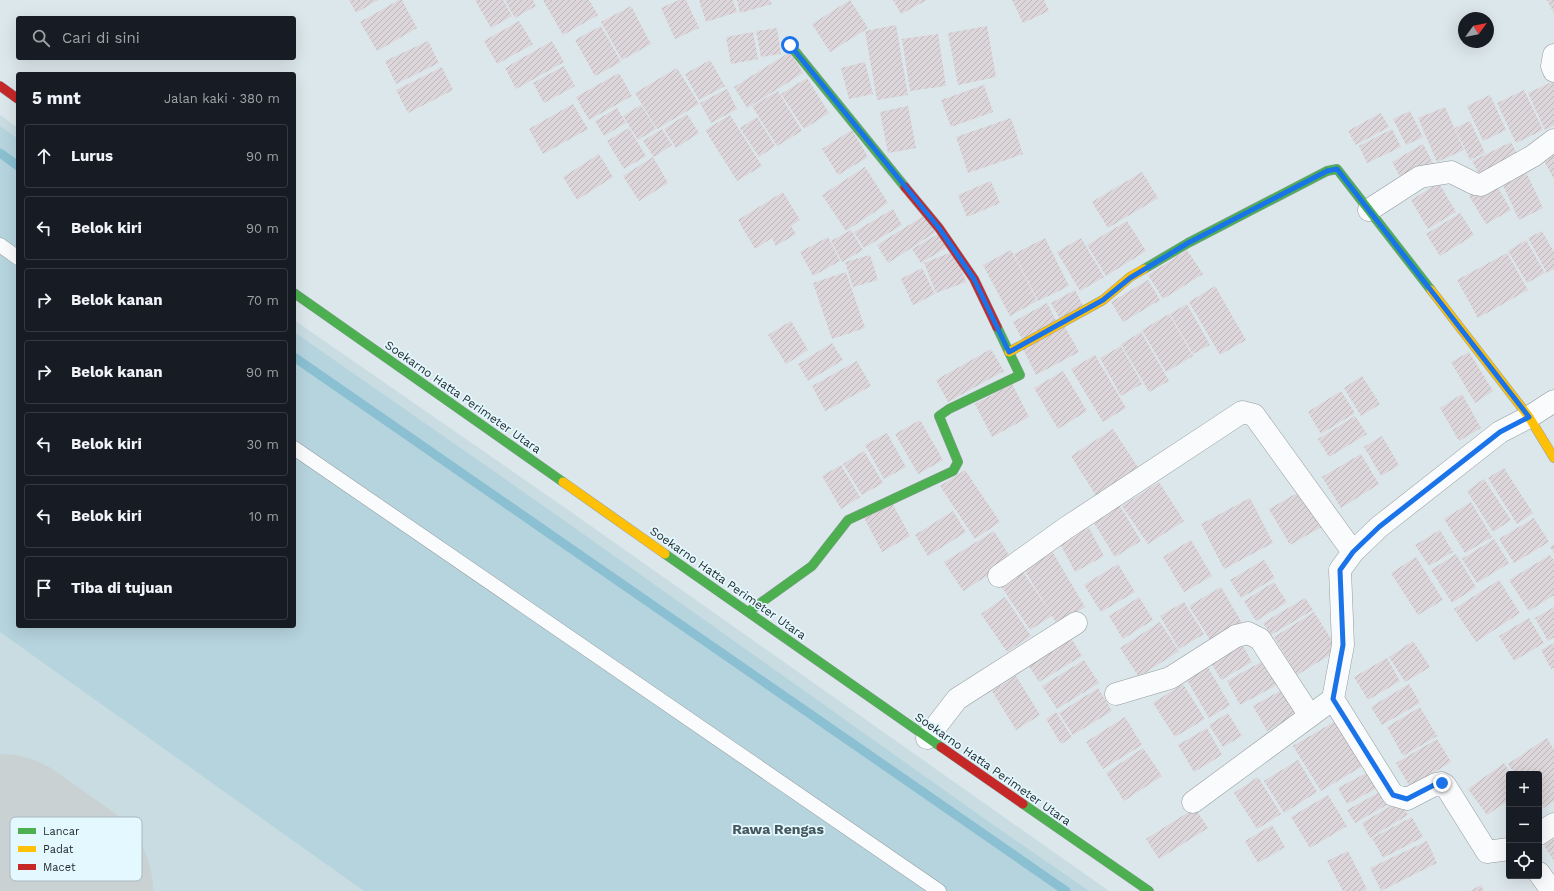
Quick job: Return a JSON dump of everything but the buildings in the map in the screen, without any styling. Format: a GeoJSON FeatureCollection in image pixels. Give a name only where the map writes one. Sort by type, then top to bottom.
{"type":"FeatureCollection","features":[{"type":"Feature","properties":{"kind":"street"},"geometry":{"type":"LineString","coordinates":[[748,612],[812,566],[848,520],[953,470],[958,462],[939,416],[949,409],[1020,375],[974,279],[939,228],[790,45]]}},
{"type":"Feature","properties":{"kind":"street"},"geometry":{"type":"LineString","coordinates":[[1554,55],[1552,66],[1554,71]]}},
{"type":"Feature","properties":{"kind":"street"},"geometry":{"type":"LineString","coordinates":[[0,86],[16,98]]}},
{"type":"Feature","properties":{"kind":"street"},"geometry":{"type":"LineString","coordinates":[[1369,210],[1420,177],[1451,172],[1475,184],[1481,185],[1533,156],[1554,140]]}},
{"type":"Feature","properties":{"kind":"street"},"geometry":{"type":"LineString","coordinates":[[1009,352],[1103,300],[1130,278],[1188,243],[1327,171],[1337,169],[1529,417],[1554,458]]}},
{"type":"Feature","properties":{"kind":"street","name":"Soekarno Hatta Perimeter Utara"},"geometry":{"type":"LineString","coordinates":[[296,294],[927,738],[1149,891]]}},
{"type":"Feature","properties":{"kind":"street"},"geometry":{"type":"LineString","coordinates":[[1506,849],[1487,852],[1445,785],[1442,783],[1436,784],[1407,799],[1393,795],[1333,699],[1343,645],[1340,570],[1353,552],[1379,527],[1500,432],[1529,417],[1554,401]]}},
{"type":"Feature","properties":{"kind":"street"},"geometry":{"type":"LineString","coordinates":[[998,576],[1066,528],[1242,412],[1254,415],[1353,552]]}},
{"type":"Feature","properties":{"kind":"street"},"geometry":{"type":"LineString","coordinates":[[927,738],[957,700],[1076,623]]}},
{"type":"Feature","properties":{"kind":"street"},"geometry":{"type":"LineString","coordinates":[[1116,694],[1170,678],[1236,636],[1248,633],[1260,639],[1310,716]]}},
{"type":"Feature","properties":{"kind":"street"},"geometry":{"type":"LineString","coordinates":[[1193,802],[1333,699]]}},
{"type":"Feature","properties":{"kind":"street"},"geometry":{"type":"LineString","coordinates":[[1542,832],[1554,824]]}},
{"type":"Feature","properties":{"kind":"street"},"geometry":{"type":"LineString","coordinates":[[1542,877],[1552,891]]}},
{"type":"Feature","properties":{"kind":"lane"},"geometry":{"type":"LineString","coordinates":[[0,245],[16,257]]}},
{"type":"Feature","properties":{"kind":"lane"},"geometry":{"type":"LineString","coordinates":[[296,449],[939,891]]}},
{"type":"Feature","properties":{"kind":"shaded area"},"geometry":{"type":"Polygon","coordinates":[[[0,115],[16,127],[16,628],[296,628],[296,321],[564,507],[1109,891],[0,891],[0,115]]]}},
{"type":"Feature","properties":{"kind":"shaded area"},"geometry":{"type":"Polygon","coordinates":[[[0,126],[16,138],[16,628],[296,628],[296,333],[555,514],[992,824],[1089,891],[364,891],[0,632],[0,126]]]}},
{"type":"Feature","properties":{"kind":"waterway"},"geometry":{"type":"LineString","coordinates":[[0,153],[16,165]]}},
{"type":"Feature","properties":{"kind":"waterway"},"geometry":{"type":"LineString","coordinates":[[296,358],[1066,891]]}},
{"type":"Feature","properties":{"kind":"runway"},"geometry":{"type":"LineString","coordinates":[[0,852],[10,859]]}},
{"type":"Feature","properties":{"kind":"runway"},"geometry":{"type":"LineString","coordinates":[[41,881],[55,891]]}},
{"type":"Feature","properties":{"kind":"traffic: fast"},"geometry":{"type":"LineString","coordinates":[[790,45],[905,187]]}},
{"type":"Feature","properties":{"kind":"traffic: fast"},"geometry":{"type":"LineString","coordinates":[[1144,269],[1188,243],[1327,171],[1337,169],[1431,290]]}},
{"type":"Feature","properties":{"kind":"traffic: fast"},"geometry":{"type":"LineString","coordinates":[[296,294],[563,482]]}},
{"type":"Feature","properties":{"kind":"traffic: fast"},"geometry":{"type":"LineString","coordinates":[[748,612],[812,566],[848,520],[953,471],[958,462],[939,416],[949,409],[1020,375],[997,327]]}},
{"type":"Feature","properties":{"kind":"traffic: fast"},"geometry":{"type":"LineString","coordinates":[[665,554],[941,747]]}},
{"type":"Feature","properties":{"kind":"traffic: fast"},"geometry":{"type":"LineString","coordinates":[[1023,804],[1149,891]]}},
{"type":"Feature","properties":{"kind":"traffic: slow"},"geometry":{"type":"LineString","coordinates":[[1009,352],[1103,300],[1130,277],[1144,269]]}},
{"type":"Feature","properties":{"kind":"traffic: slow"},"geometry":{"type":"LineString","coordinates":[[1431,290],[1529,417],[1554,458]]}},
{"type":"Feature","properties":{"kind":"traffic: slow"},"geometry":{"type":"LineString","coordinates":[[563,482],[665,554]]}},
{"type":"Feature","properties":{"kind":"traffic: jam"},"geometry":{"type":"LineString","coordinates":[[0,86],[16,98]]}},
{"type":"Feature","properties":{"kind":"traffic: jam"},"geometry":{"type":"LineString","coordinates":[[905,187],[939,228],[974,279],[997,327]]}},
{"type":"Feature","properties":{"kind":"traffic: jam"},"geometry":{"type":"LineString","coordinates":[[941,747],[1023,804]]}},
{"type":"Feature","properties":{"kind":"district","name":"Rawa Rengas"},"geometry":{"type":"Point","coordinates":[778,829]}},
{"type":"Feature","properties":{"kind":"route"},"geometry":{"type":"LineString","coordinates":[[790,45],[939,228],[974,279],[1009,352],[1103,300],[1130,278],[1188,243],[1327,171],[1337,169],[1529,417],[1500,432],[1379,527],[1353,552],[1340,570],[1343,645],[1333,699],[1393,795],[1407,799],[1436,784],[1442,783]]}}]}
